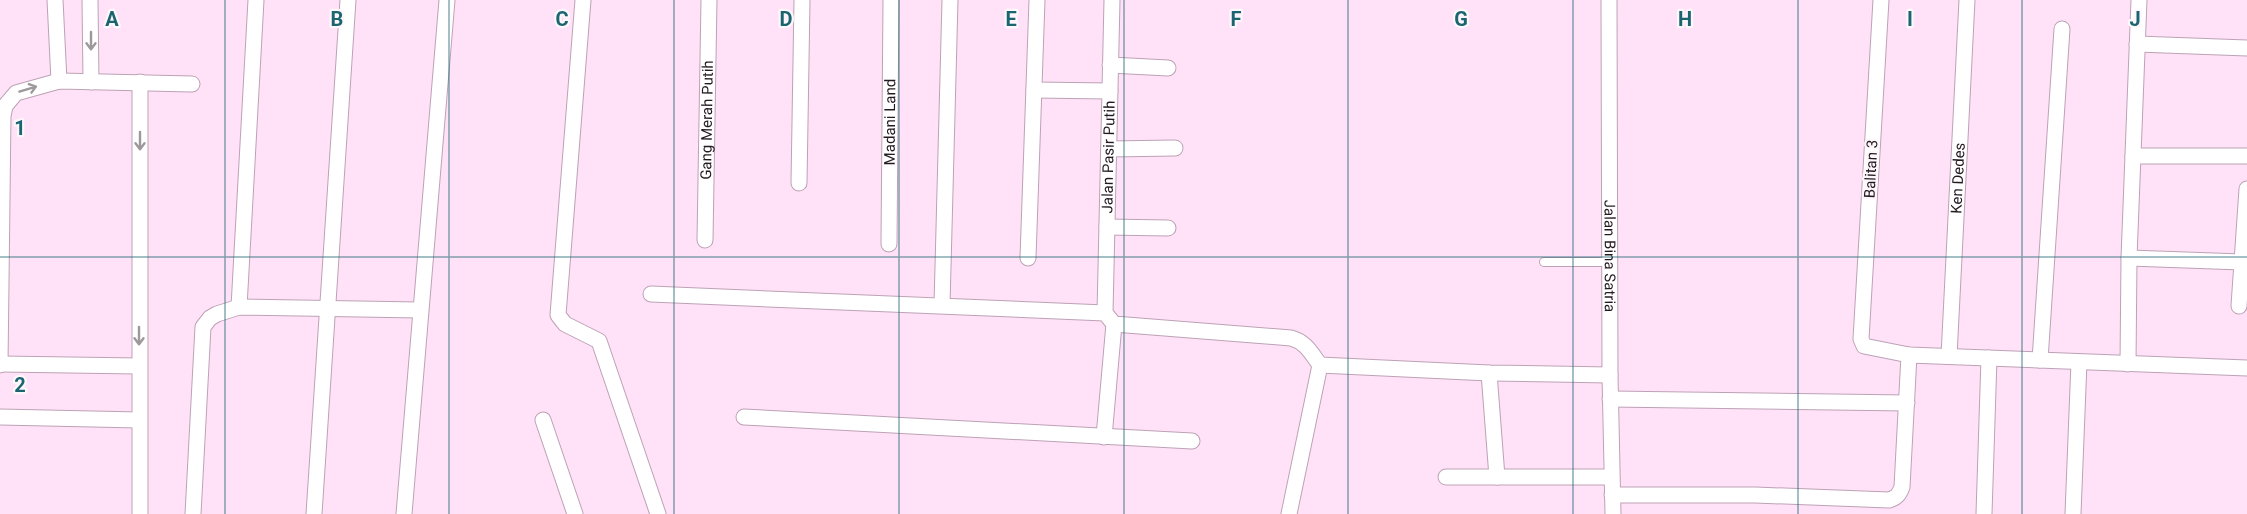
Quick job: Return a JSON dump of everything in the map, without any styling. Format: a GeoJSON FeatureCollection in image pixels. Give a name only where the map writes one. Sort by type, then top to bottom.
{"type":"FeatureCollection","features":[{"type":"Feature","properties":{"kind":"street"},"geometry":{"type":"LineString","coordinates":[[55,0],[59,81]]}},
{"type":"Feature","properties":{"kind":"street"},"geometry":{"type":"LineString","coordinates":[[90,0],[91,82]]}},
{"type":"Feature","properties":{"kind":"street"},"geometry":{"type":"LineString","coordinates":[[239,307],[256,0]]}},
{"type":"Feature","properties":{"kind":"street"},"geometry":{"type":"LineString","coordinates":[[314,514],[348,0]]}},
{"type":"Feature","properties":{"kind":"street"},"geometry":{"type":"LineString","coordinates":[[404,514],[419,310],[447,0]]}},
{"type":"Feature","properties":{"kind":"street"},"geometry":{"type":"LineString","coordinates":[[583,0],[558,315],[565,324],[599,341],[658,514]]}},
{"type":"Feature","properties":{"kind":"street","name":"Gang Merah Putih"},"geometry":{"type":"LineString","coordinates":[[705,240],[709,0]]}},
{"type":"Feature","properties":{"kind":"street"},"geometry":{"type":"LineString","coordinates":[[799,183],[802,0]]}},
{"type":"Feature","properties":{"kind":"street","name":"Madani Land"},"geometry":{"type":"LineString","coordinates":[[889,244],[891,0]]}},
{"type":"Feature","properties":{"kind":"street"},"geometry":{"type":"LineString","coordinates":[[942,305],[950,0]]}},
{"type":"Feature","properties":{"kind":"street"},"geometry":{"type":"LineString","coordinates":[[1028,258],[1037,0]]}},
{"type":"Feature","properties":{"kind":"street","name":"Jalan Pasir Putih"},"geometry":{"type":"LineString","coordinates":[[1104,437],[1110,318],[1107,227],[1112,0]]}},
{"type":"Feature","properties":{"kind":"street","name":"Jalan Bina Satria"},"geometry":{"type":"LineString","coordinates":[[1609,0],[1610,399],[1613,514]]}},
{"type":"Feature","properties":{"kind":"street","name":"Balitan 3"},"geometry":{"type":"LineString","coordinates":[[1881,0],[1861,339],[1864,346],[1909,355]]}},
{"type":"Feature","properties":{"kind":"street","name":"Ken Dedes"},"geometry":{"type":"LineString","coordinates":[[1949,357],[1967,0]]}},
{"type":"Feature","properties":{"kind":"street"},"geometry":{"type":"LineString","coordinates":[[2128,363],[2129,258],[2139,0]]}},
{"type":"Feature","properties":{"kind":"street"},"geometry":{"type":"LineString","coordinates":[[2040,360],[2062,29]]}},
{"type":"Feature","properties":{"kind":"street"},"geometry":{"type":"LineString","coordinates":[[2137,44],[2247,48]]}},
{"type":"Feature","properties":{"kind":"street"},"geometry":{"type":"LineString","coordinates":[[1110,65],[1168,68]]}},
{"type":"Feature","properties":{"kind":"street"},"geometry":{"type":"LineString","coordinates":[[138,366],[1,364],[3,116],[5,106],[16,93],[59,81],[192,84]]}},
{"type":"Feature","properties":{"kind":"street"},"geometry":{"type":"LineString","coordinates":[[140,82],[138,366],[141,389],[140,514]]}},
{"type":"Feature","properties":{"kind":"street"},"geometry":{"type":"LineString","coordinates":[[1034,90],[1110,91]]}},
{"type":"Feature","properties":{"kind":"street"},"geometry":{"type":"LineString","coordinates":[[1108,149],[1175,148]]}},
{"type":"Feature","properties":{"kind":"street"},"geometry":{"type":"LineString","coordinates":[[2133,156],[2247,156]]}},
{"type":"Feature","properties":{"kind":"street"},"geometry":{"type":"LineString","coordinates":[[2239,306],[2247,189]]}},
{"type":"Feature","properties":{"kind":"street"},"geometry":{"type":"LineString","coordinates":[[1107,227],[1168,228]]}},
{"type":"Feature","properties":{"kind":"street"},"geometry":{"type":"LineString","coordinates":[[2129,258],[2242,262]]}},
{"type":"Feature","properties":{"kind":"street"},"geometry":{"type":"LineString","coordinates":[[651,294],[942,305],[1110,318],[1300,340],[1320,366],[1289,514]]}},
{"type":"Feature","properties":{"kind":"street"},"geometry":{"type":"LineString","coordinates":[[193,514],[202,327],[210,318],[239,307],[419,310]]}},
{"type":"Feature","properties":{"kind":"street"},"geometry":{"type":"LineString","coordinates":[[1612,495],[1755,495],[1888,500],[1895,498],[1900,494],[1902,488],[1909,355],[2247,368]]}},
{"type":"Feature","properties":{"kind":"street"},"geometry":{"type":"LineString","coordinates":[[1984,514],[1989,358]]}},
{"type":"Feature","properties":{"kind":"street"},"geometry":{"type":"LineString","coordinates":[[2073,514],[2079,362]]}},
{"type":"Feature","properties":{"kind":"street"},"geometry":{"type":"LineString","coordinates":[[1320,366],[1610,375]]}},
{"type":"Feature","properties":{"kind":"street"},"geometry":{"type":"LineString","coordinates":[[1489,372],[1497,477]]}},
{"type":"Feature","properties":{"kind":"street"},"geometry":{"type":"LineString","coordinates":[[1610,399],[1908,403]]}},
{"type":"Feature","properties":{"kind":"street"},"geometry":{"type":"LineString","coordinates":[[0,417],[139,420]]}},
{"type":"Feature","properties":{"kind":"street"},"geometry":{"type":"LineString","coordinates":[[744,417],[1192,441]]}},
{"type":"Feature","properties":{"kind":"street"},"geometry":{"type":"LineString","coordinates":[[543,420],[575,514]]}},
{"type":"Feature","properties":{"kind":"street"},"geometry":{"type":"LineString","coordinates":[[1446,477],[1611,477]]}},
{"type":"Feature","properties":{"kind":"lane"},"geometry":{"type":"LineString","coordinates":[[1544,262],[1610,261]]}}]}
